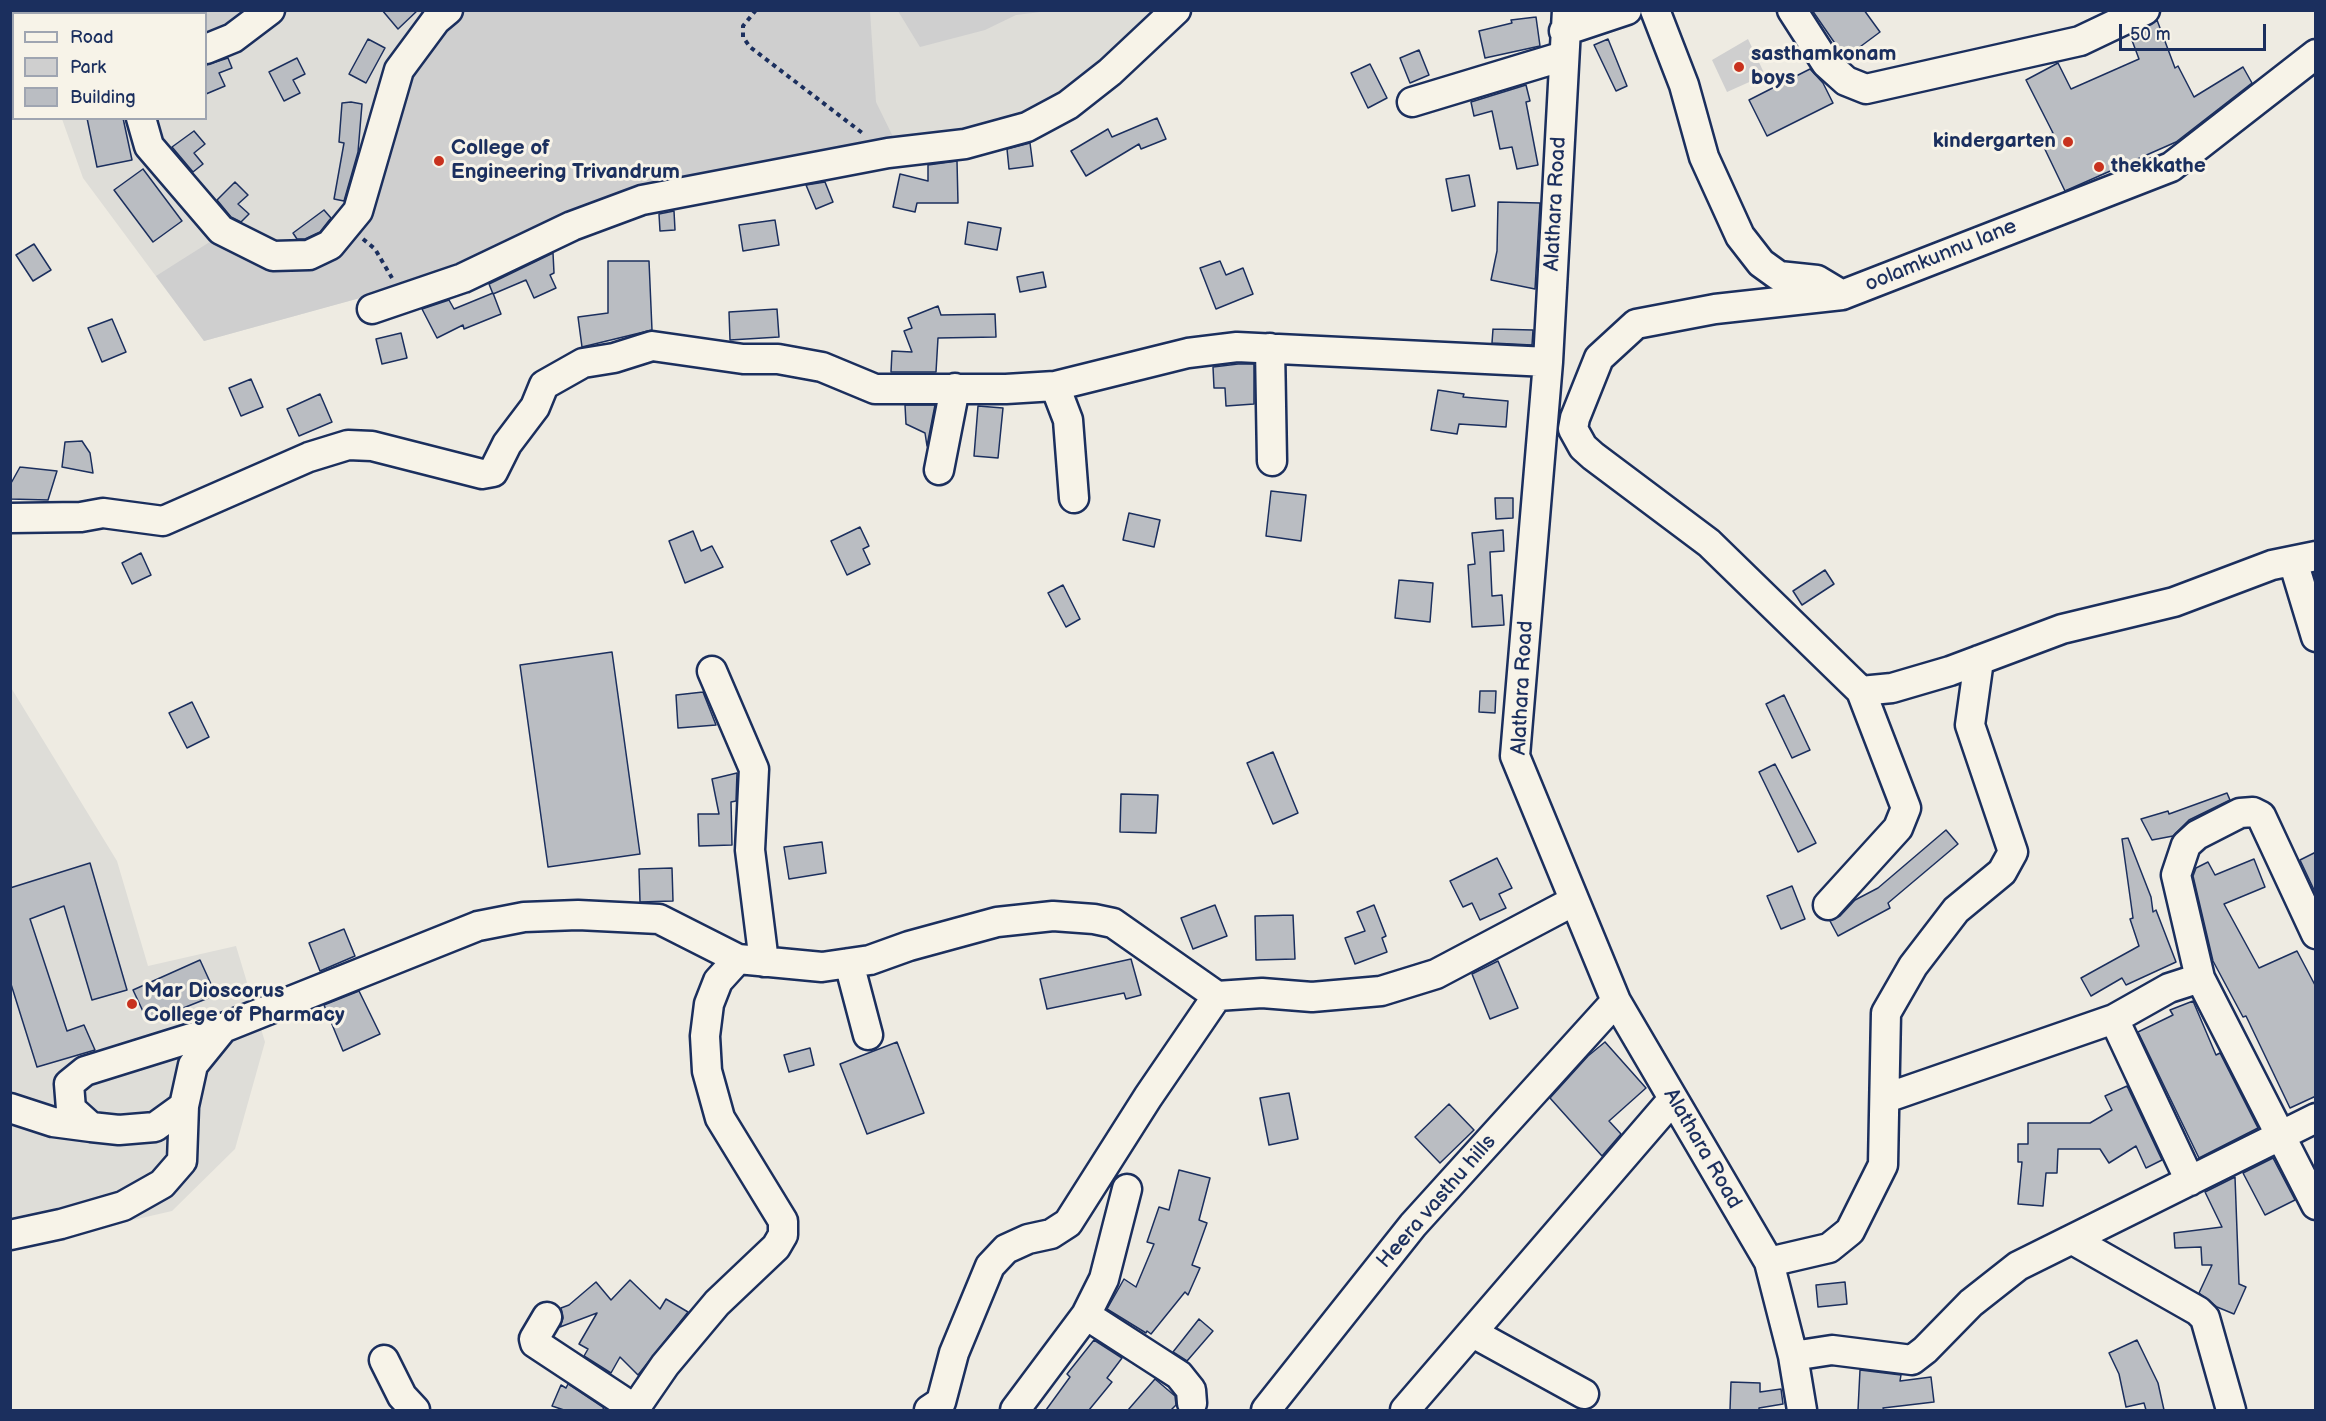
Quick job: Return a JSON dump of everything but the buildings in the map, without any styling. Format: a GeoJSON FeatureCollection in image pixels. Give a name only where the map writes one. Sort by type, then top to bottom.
{"type":"FeatureCollection","features":[{"type":"Feature","properties":{"kind":"street"},"geometry":{"type":"LineString","coordinates":[[207,49],[233,38],[270,10]]}},
{"type":"Feature","properties":{"kind":"street"},"geometry":{"type":"LineString","coordinates":[[142,120],[149,146],[221,230],[273,256],[309,255],[330,245],[358,211],[399,70],[436,20],[448,10]]}},
{"type":"Feature","properties":{"kind":"street"},"geometry":{"type":"LineString","coordinates":[[372,309],[463,278],[572,226],[642,200],[888,153],[965,144],[1027,127],[1077,99],[1110,72],[1176,10]]}},
{"type":"Feature","properties":{"kind":"street"},"geometry":{"type":"LineString","coordinates":[[1412,102],[1565,33],[1627,10]]}},
{"type":"Feature","properties":{"kind":"street"},"geometry":{"type":"LineString","coordinates":[[1655,10],[1684,85],[1704,158],[1740,236],[1761,263],[1779,276],[1817,280],[1842,295]]}},
{"type":"Feature","properties":{"kind":"street"},"geometry":{"type":"LineString","coordinates":[[1791,10],[1826,63],[1846,81],[1866,89],[2080,41],[2145,10]]}},
{"type":"Feature","properties":{"kind":"street","name":"Alathara Road"},"geometry":{"type":"LineString","coordinates":[[1565,33],[1548,362],[1515,756],[1574,901],[1593,939],[1616,1001],[1769,1262],[1793,1356],[1802,1410]]}},
{"type":"Feature","properties":{"kind":"street","name":"oolamkunnu lane"},"geometry":{"type":"LineString","coordinates":[[1862,691],[1708,543],[1583,447],[1574,429],[1575,418],[1599,358],[1636,324],[1715,309],[1842,295],[2171,167],[2316,54]]}},
{"type":"Feature","properties":{"kind":"street"},"geometry":{"type":"LineString","coordinates":[[10,518],[81,517],[103,513],[163,521],[309,457],[348,445],[372,446],[482,474],[493,472],[507,444],[535,407],[544,386],[583,363],[614,358],[652,346],[743,359],[778,359],[822,367],[875,389],[1006,389],[1055,386],[1188,353],[1237,347],[1548,362]]}},
{"type":"Feature","properties":{"kind":"street"},"geometry":{"type":"LineString","coordinates":[[1270,348],[1272,461]]}},
{"type":"Feature","properties":{"kind":"street"},"geometry":{"type":"LineString","coordinates":[[1055,386],[1068,420],[1074,498]]}},
{"type":"Feature","properties":{"kind":"street"},"geometry":{"type":"LineString","coordinates":[[939,470],[956,388]]}},
{"type":"Feature","properties":{"kind":"street"},"geometry":{"type":"LineString","coordinates":[[1828,904],[1898,828],[1906,808],[1862,691],[1892,688],[1979,660],[2062,629],[2174,602],[2272,565],[2304,558],[2316,637]]}},
{"type":"Feature","properties":{"kind":"street"},"geometry":{"type":"LineString","coordinates":[[1769,1262],[1829,1248],[1850,1231],[1883,1165],[1886,1013],[1913,966],[1956,910],[2002,872],[2013,852],[1970,725],[1979,660]]}},
{"type":"Feature","properties":{"kind":"street"},"geometry":{"type":"LineString","coordinates":[[712,671],[754,769],[750,850],[751,960]]}},
{"type":"Feature","properties":{"kind":"street"},"geometry":{"type":"LineString","coordinates":[[2316,934],[2261,816],[2253,812],[2240,813],[2197,835],[2186,844],[2178,862],[2176,874],[2200,978],[2279,1137],[2316,1205]]}},
{"type":"Feature","properties":{"kind":"street"},"geometry":{"type":"LineString","coordinates":[[91,1127],[71,1109],[69,1084],[85,1071],[231,1024],[478,926],[524,917],[578,915],[659,919],[751,960],[822,967],[870,960],[909,946],[997,922],[1053,916],[1094,919],[1113,923],[1217,996],[1262,993],[1312,997],[1381,992],[1436,974],[1574,901]]}},
{"type":"Feature","properties":{"kind":"street"},"geometry":{"type":"LineString","coordinates":[[547,1317],[534,1339],[536,1343],[634,1410],[665,1365],[717,1303],[776,1247],[783,1235],[783,1221],[720,1118],[707,1071],[705,1036],[709,1004],[718,981],[751,960]]}},
{"type":"Feature","properties":{"kind":"street"},"geometry":{"type":"LineString","coordinates":[[849,963],[868,1035]]}},
{"type":"Feature","properties":{"kind":"street"},"geometry":{"type":"LineString","coordinates":[[1886,1098],[2114,1019],[2169,988],[2200,978]]}},
{"type":"Feature","properties":{"kind":"street"},"geometry":{"type":"LineString","coordinates":[[929,1410],[941,1402],[954,1353],[990,1266],[1006,1249],[1028,1239],[1051,1234],[1068,1223],[1148,1097],[1217,996]]}},
{"type":"Feature","properties":{"kind":"street","name":"Heera vasthu hills"},"geometry":{"type":"LineString","coordinates":[[1266,1410],[1413,1225],[1616,1001]]}},
{"type":"Feature","properties":{"kind":"street"},"geometry":{"type":"LineString","coordinates":[[2114,1019],[2190,1181]]}},
{"type":"Feature","properties":{"kind":"street"},"geometry":{"type":"LineString","coordinates":[[10,1235],[62,1224],[123,1206],[162,1184],[182,1161],[184,1106],[193,1065],[231,1024]]}},
{"type":"Feature","properties":{"kind":"street"},"geometry":{"type":"LineString","coordinates":[[1405,1410],[1673,1099]]}},
{"type":"Feature","properties":{"kind":"street"},"geometry":{"type":"LineString","coordinates":[[10,1108],[53,1122],[119,1130],[155,1127],[184,1106]]}},
{"type":"Feature","properties":{"kind":"street"},"geometry":{"type":"LineString","coordinates":[[1793,1356],[1832,1350],[1912,1360],[1971,1303],[2018,1266],[2316,1118]]}},
{"type":"Feature","properties":{"kind":"street"},"geometry":{"type":"LineString","coordinates":[[1015,1410],[1086,1315],[1104,1279],[1127,1189]]}},
{"type":"Feature","properties":{"kind":"street"},"geometry":{"type":"LineString","coordinates":[[2073,1240],[2198,1311],[2205,1318],[2231,1410]]}},
{"type":"Feature","properties":{"kind":"street"},"geometry":{"type":"LineString","coordinates":[[1086,1315],[1179,1375],[1191,1390],[1191,1408]]}},
{"type":"Feature","properties":{"kind":"street"},"geometry":{"type":"LineString","coordinates":[[1473,1333],[1584,1394]]}},
{"type":"Feature","properties":{"kind":"street"},"geometry":{"type":"LineString","coordinates":[[384,1360],[402,1396],[415,1410]]}},
{"type":"Feature","properties":{"kind":"path"},"geometry":{"type":"LineString","coordinates":[[756,10],[743,26],[742,31],[750,47],[888,153]]}},
{"type":"Feature","properties":{"kind":"path"},"geometry":{"type":"LineString","coordinates":[[346,225],[375,249],[405,298]]}},
{"type":"Feature","properties":{"kind":"shaded area","name":"College of Engineering Trivandrum"},"geometry":{"type":"Polygon","coordinates":[[[1158,11],[1062,98],[989,128],[631,191],[389,290],[204,341],[83,178],[62,120],[207,120],[207,12],[67,12],[1158,11]]]}},
{"type":"Feature","properties":{"kind":"shaded area","name":"Mar Dioscorus College of Pharmacy"},"geometry":{"type":"Polygon","coordinates":[[[10,686],[117,861],[148,966],[236,946],[265,1042],[235,1149],[172,1211],[11,1248],[10,686]]]}},
{"type":"Feature","properties":{"kind":"green space"},"geometry":{"type":"Polygon","coordinates":[[[67,10],[247,11],[207,36],[207,12],[67,12],[67,10]]]}},
{"type":"Feature","properties":{"kind":"green space"},"geometry":{"type":"Polygon","coordinates":[[[465,11],[870,11],[876,102],[897,145],[631,191],[389,290],[204,341],[156,276],[216,238],[319,264],[410,74],[448,23],[465,11]]]}},
{"type":"Feature","properties":{"kind":"green space"},"geometry":{"type":"Polygon","coordinates":[[[898,11],[1049,11],[1016,15],[985,30],[920,47],[898,11]]]}},
{"type":"Feature","properties":{"kind":"green space","name":"sasthamkonam boys"},"geometry":{"type":"Polygon","coordinates":[[[1748,39],[1765,75],[1727,92],[1712,60],[1748,39]]]}},
{"type":"Feature","properties":{"kind":"place","name":"sasthamkonam boys"},"geometry":{"type":"Point","coordinates":[1739,67]}},
{"type":"Feature","properties":{"kind":"place","name":"kindergarten"},"geometry":{"type":"Point","coordinates":[2068,142]}},
{"type":"Feature","properties":{"kind":"place","name":"College of Engineering Trivandrum"},"geometry":{"type":"Point","coordinates":[439,161]}},
{"type":"Feature","properties":{"kind":"place","name":"thekkathe"},"geometry":{"type":"Point","coordinates":[2099,167]}},
{"type":"Feature","properties":{"kind":"place","name":"Mar Dioscorus College of Pharmacy"},"geometry":{"type":"Point","coordinates":[132,1004]}}]}
